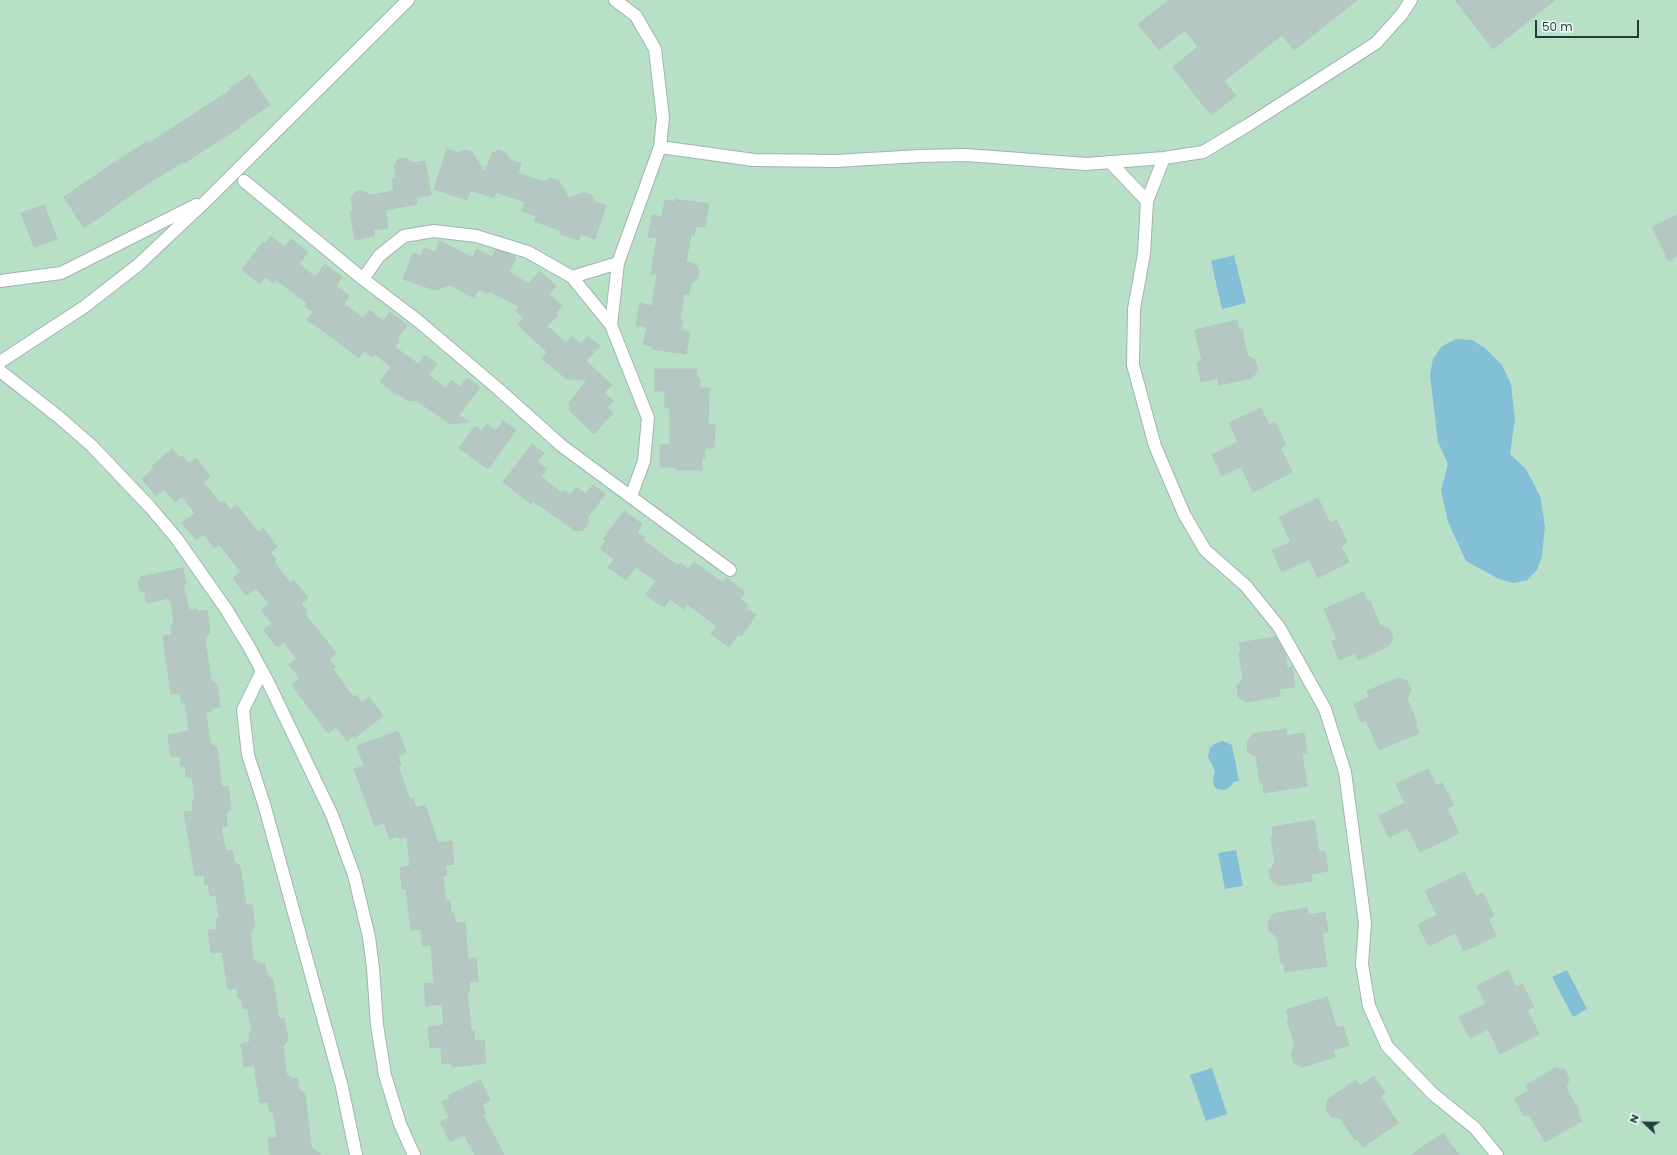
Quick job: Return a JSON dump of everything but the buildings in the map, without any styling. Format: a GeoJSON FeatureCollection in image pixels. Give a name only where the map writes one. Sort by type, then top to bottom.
{"type":"FeatureCollection","features":[{"type":"Feature","properties":{"kind":"street"},"geometry":{"type":"LineString","coordinates":[[0,362],[84,307],[138,265],[208,199],[408,0]]}},
{"type":"Feature","properties":{"kind":"street"},"geometry":{"type":"LineString","coordinates":[[611,324],[618,263],[660,147],[663,118],[655,48],[636,16],[615,0]]}},
{"type":"Feature","properties":{"kind":"street"},"geometry":{"type":"LineString","coordinates":[[660,147],[754,160],[836,161],[966,155],[1086,164],[1164,158],[1203,152],[1376,43],[1402,14],[1411,0]]}},
{"type":"Feature","properties":{"kind":"street"},"geometry":{"type":"LineString","coordinates":[[1164,158],[1147,200],[1144,254],[1134,309],[1133,365],[1155,446],[1184,514],[1205,550],[1246,586],[1279,627],[1325,709],[1345,772],[1365,923],[1362,964],[1369,1006],[1388,1046],[1433,1094],[1475,1128],[1497,1155]]}},
{"type":"Feature","properties":{"kind":"street"},"geometry":{"type":"LineString","coordinates":[[1110,162],[1147,200]]}},
{"type":"Feature","properties":{"kind":"street"},"geometry":{"type":"LineString","coordinates":[[244,181],[363,279],[423,326],[496,387],[562,446],[730,570]]}},
{"type":"Feature","properties":{"kind":"street"},"geometry":{"type":"LineString","coordinates":[[0,281],[61,273],[208,199]]}},
{"type":"Feature","properties":{"kind":"street"},"geometry":{"type":"LineString","coordinates":[[363,279],[380,256],[404,236],[434,231],[476,236],[528,252],[572,277],[611,324],[648,418],[644,462],[631,496]]}},
{"type":"Feature","properties":{"kind":"street"},"geometry":{"type":"LineString","coordinates":[[572,277],[618,263]]}},
{"type":"Feature","properties":{"kind":"street"},"geometry":{"type":"LineString","coordinates":[[0,371],[60,418],[92,446],[150,507],[177,539],[206,579],[233,620],[262,671],[332,815],[354,875],[369,936],[377,1025],[385,1075],[400,1124],[414,1155]]}},
{"type":"Feature","properties":{"kind":"street"},"geometry":{"type":"LineString","coordinates":[[262,671],[243,710],[248,755],[264,804],[342,1087],[356,1155]]}},
{"type":"Feature","properties":{"kind":"green space"},"geometry":{"type":"Polygon","coordinates":[[[0,0],[1677,0],[1677,1155],[0,1155],[0,0]]]}},
{"type":"Feature","properties":{"kind":"water"},"geometry":{"type":"Polygon","coordinates":[[[1234,255],[1246,303],[1222,309],[1211,261],[1234,255]]]}},
{"type":"Feature","properties":{"kind":"water"},"geometry":{"type":"Polygon","coordinates":[[[1456,339],[1472,340],[1485,348],[1502,365],[1511,384],[1515,419],[1510,454],[1526,469],[1540,496],[1545,526],[1542,556],[1537,570],[1527,580],[1513,583],[1499,579],[1466,561],[1448,522],[1441,490],[1448,464],[1438,442],[1430,375],[1433,359],[1442,346],[1456,339]]]}},
{"type":"Feature","properties":{"kind":"water"},"geometry":{"type":"Polygon","coordinates":[[[1223,741],[1232,745],[1239,781],[1233,782],[1231,786],[1225,790],[1217,789],[1214,786],[1213,778],[1215,771],[1208,757],[1210,748],[1214,744],[1223,741]]]}},
{"type":"Feature","properties":{"kind":"water"},"geometry":{"type":"Polygon","coordinates":[[[1236,850],[1243,886],[1225,889],[1218,853],[1236,850]]]}},
{"type":"Feature","properties":{"kind":"water"},"geometry":{"type":"Polygon","coordinates":[[[1567,970],[1587,1009],[1573,1017],[1552,977],[1567,970]]]}},
{"type":"Feature","properties":{"kind":"water"},"geometry":{"type":"Polygon","coordinates":[[[1212,1068],[1227,1114],[1206,1121],[1190,1075],[1212,1068]]]}}]}
